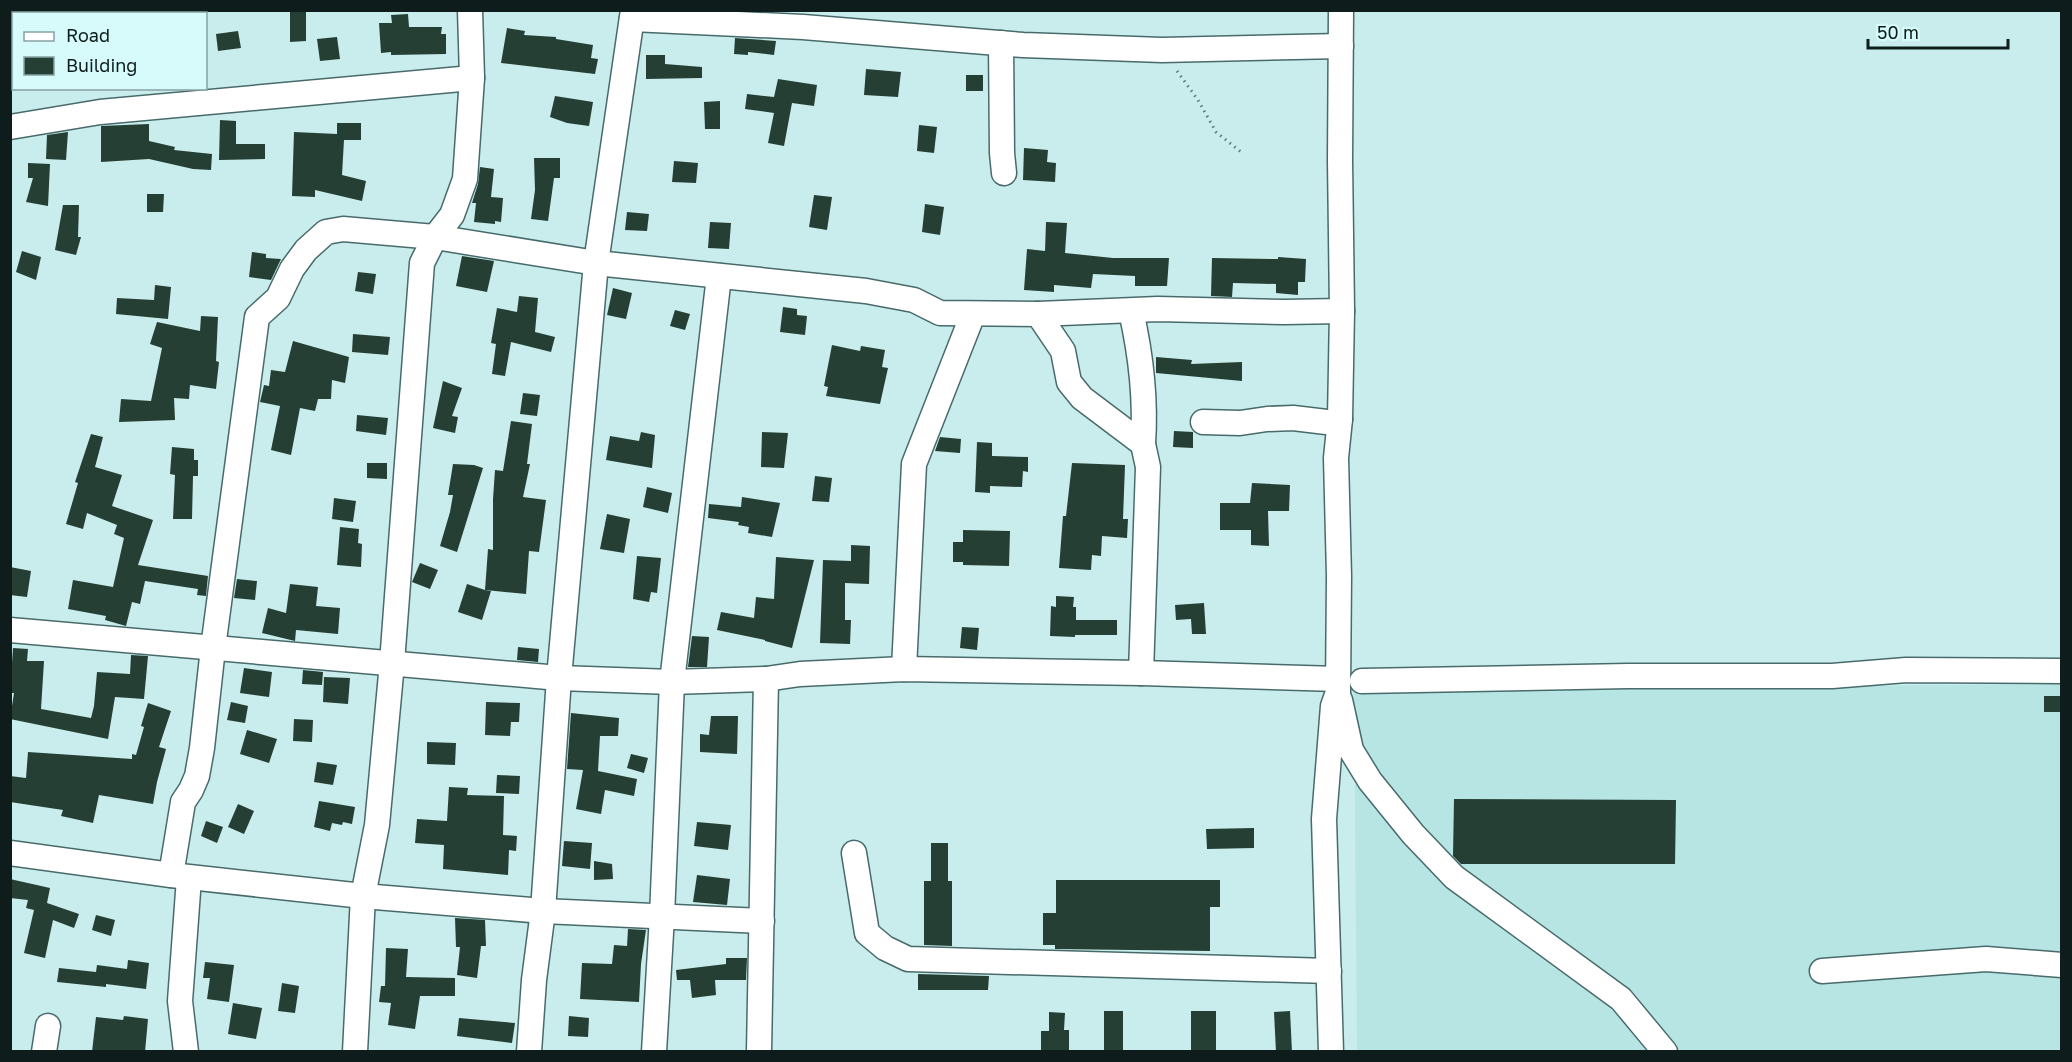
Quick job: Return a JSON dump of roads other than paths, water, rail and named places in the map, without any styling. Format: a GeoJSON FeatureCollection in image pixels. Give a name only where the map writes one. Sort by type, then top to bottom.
{"type":"FeatureCollection","features":[{"type":"Feature","properties":{"kind":"street"},"geometry":{"type":"LineString","coordinates":[[355,1052],[363,896],[377,825],[392,663],[419,288],[422,263],[435,237],[452,214],[465,179],[472,78],[470,10]]}},
{"type":"Feature","properties":{"kind":"street"},"geometry":{"type":"LineString","coordinates":[[1341,10],[1342,311],[1340,419],[1336,458],[1339,576],[1338,686],[1351,750],[1370,780],[1413,834],[1454,877],[1620,999],[1665,1052]]}},
{"type":"Feature","properties":{"kind":"street"},"geometry":{"type":"LineString","coordinates":[[529,1052],[534,980],[543,911],[559,678],[596,263],[633,15],[1001,43],[1168,50],[1341,46]]}},
{"type":"Feature","properties":{"kind":"street"},"geometry":{"type":"LineString","coordinates":[[1001,43],[1004,173]]}},
{"type":"Feature","properties":{"kind":"street"},"geometry":{"type":"LineString","coordinates":[[10,128],[100,112],[472,78]]}},
{"type":"Feature","properties":{"kind":"street"},"geometry":{"type":"LineString","coordinates":[[186,1052],[180,1001],[180,876],[183,802],[197,776],[202,748],[257,317],[278,298],[292,269],[306,250],[326,232],[343,230],[435,237],[596,263],[867,291],[914,300],[940,313],[1038,314],[1181,308],[1284,312],[1342,311]]}},
{"type":"Feature","properties":{"kind":"street"},"geometry":{"type":"LineString","coordinates":[[654,1052],[672,682],[719,276]]}},
{"type":"Feature","properties":{"kind":"street"},"geometry":{"type":"LineString","coordinates":[[1131,311],[1138,343],[1145,414],[1143,444],[1148,467],[1141,673]]}},
{"type":"Feature","properties":{"kind":"street"},"geometry":{"type":"LineString","coordinates":[[904,669],[914,464],[973,314]]}},
{"type":"Feature","properties":{"kind":"street"},"geometry":{"type":"LineString","coordinates":[[1038,314],[1063,351],[1069,382],[1082,398],[1143,444]]}},
{"type":"Feature","properties":{"kind":"street"},"geometry":{"type":"LineString","coordinates":[[1203,422],[1240,423],[1293,418],[1335,423],[1340,419]]}},
{"type":"Feature","properties":{"kind":"street"},"geometry":{"type":"LineString","coordinates":[[10,630],[559,678],[672,682],[766,679],[800,674],[904,669],[1141,673],[1338,686]]}},
{"type":"Feature","properties":{"kind":"street"},"geometry":{"type":"LineString","coordinates":[[1362,681],[1628,676],[1832,676],[1906,670],[2061,671]]}},
{"type":"Feature","properties":{"kind":"street"},"geometry":{"type":"LineString","coordinates":[[759,1052],[766,679]]}},
{"type":"Feature","properties":{"kind":"street"},"geometry":{"type":"LineString","coordinates":[[1331,1052],[1324,819],[1333,706],[1338,686]]}},
{"type":"Feature","properties":{"kind":"street"},"geometry":{"type":"LineString","coordinates":[[854,853],[867,933],[885,948],[908,959],[1329,971]]}},
{"type":"Feature","properties":{"kind":"street"},"geometry":{"type":"LineString","coordinates":[[10,854],[363,896],[543,911],[762,921]]}},
{"type":"Feature","properties":{"kind":"street"},"geometry":{"type":"LineString","coordinates":[[1822,971],[1986,959],[2061,964]]}},
{"type":"Feature","properties":{"kind":"street"},"geometry":{"type":"LineString","coordinates":[[44,1052],[48,1026]]}}]}
